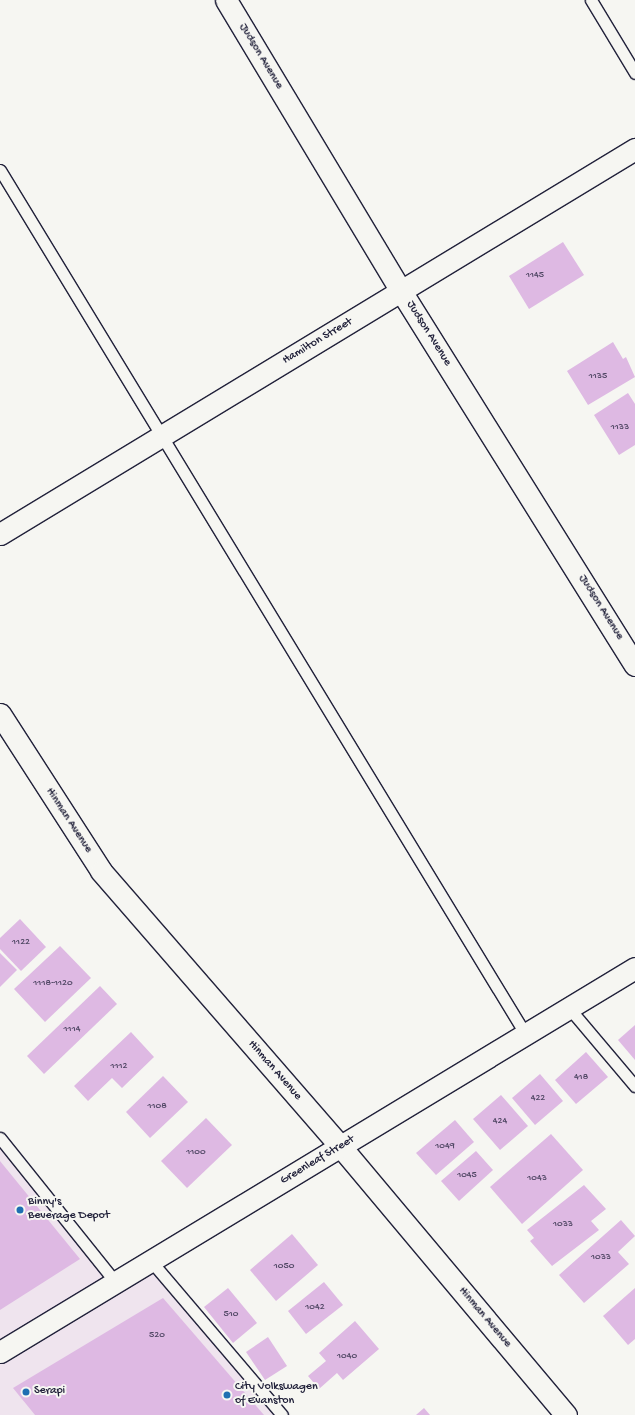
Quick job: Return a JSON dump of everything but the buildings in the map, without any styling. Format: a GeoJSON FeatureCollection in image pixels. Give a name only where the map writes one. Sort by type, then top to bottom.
{"type":"FeatureCollection","features":[{"type":"Feature","properties":{"kind":"street","name":"Judson Avenue"},"geometry":{"type":"LineString","coordinates":[[226,0],[401,291],[635,665]]}},
{"type":"Feature","properties":{"kind":"street","name":"Hamilton Street"},"geometry":{"type":"LineString","coordinates":[[0,534],[635,149]]}},
{"type":"Feature","properties":{"kind":"street","name":"Hinman Avenue"},"geometry":{"type":"LineString","coordinates":[[0,714],[100,871],[341,1147],[566,1415]]}},
{"type":"Feature","properties":{"kind":"street","name":"Greenleaf Street"},"geometry":{"type":"LineString","coordinates":[[0,1352],[635,968]]}},
{"type":"Feature","properties":{"kind":"lane"},"geometry":{"type":"LineString","coordinates":[[591,0],[635,73]]}},
{"type":"Feature","properties":{"kind":"lane"},"geometry":{"type":"LineString","coordinates":[[0,170],[163,435],[526,1035]]}},
{"type":"Feature","properties":{"kind":"lane"},"geometry":{"type":"LineString","coordinates":[[569,1008],[635,1086]]}},
{"type":"Feature","properties":{"kind":"lane"},"geometry":{"type":"LineString","coordinates":[[0,1138],[116,1283]]}},
{"type":"Feature","properties":{"kind":"lane"},"geometry":{"type":"LineString","coordinates":[[151,1262],[282,1415]]}},
{"type":"Feature","properties":{"kind":"shaded area"},"geometry":{"type":"Polygon","coordinates":[[[0,1145],[115,1289],[150,1268],[275,1415],[0,1415],[0,1145]]]}},
{"type":"Feature","properties":{"kind":"place","name":"Binny's Beverage Depot"},"geometry":{"type":"Point","coordinates":[20,1210]}},
{"type":"Feature","properties":{"kind":"place","name":"Serapi"},"geometry":{"type":"Point","coordinates":[26,1392]}},
{"type":"Feature","properties":{"kind":"place","name":"City Volkswagen of Evanston"},"geometry":{"type":"Point","coordinates":[227,1395]}}]}
